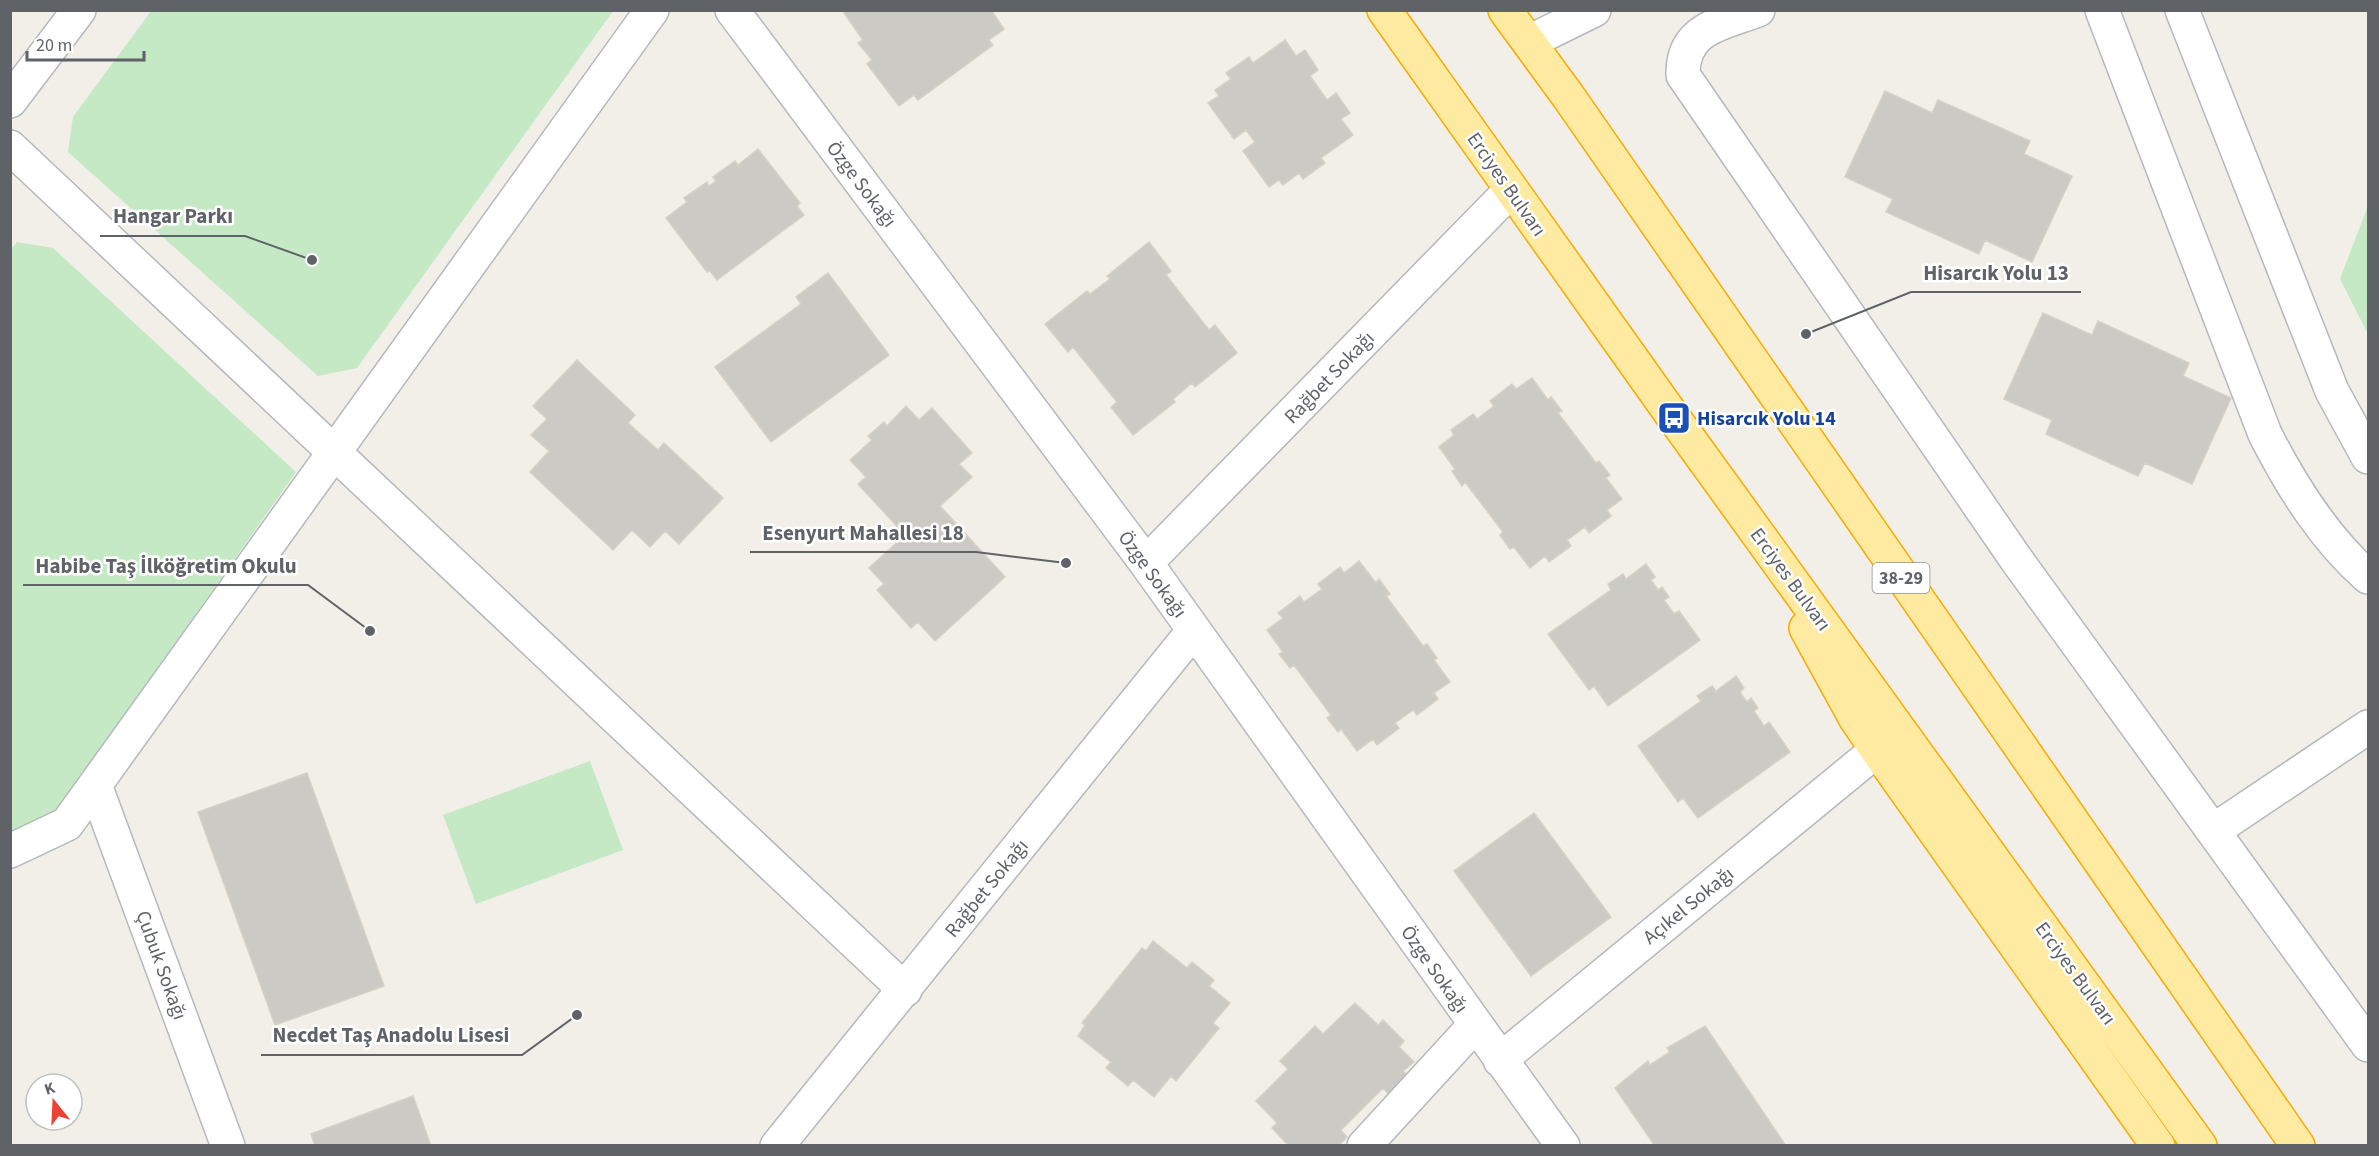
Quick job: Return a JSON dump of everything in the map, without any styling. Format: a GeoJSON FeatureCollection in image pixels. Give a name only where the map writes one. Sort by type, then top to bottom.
{"type":"FeatureCollection","features":[{"type":"Feature","properties":{"kind":"highway","name":"Erciyes Bulvarı"},"geometry":{"type":"LineString","coordinates":[[1384,10],[1511,190],[2200,1146]]}},
{"type":"Feature","properties":{"kind":"highway","name":"38-29"},"geometry":{"type":"LineString","coordinates":[[1505,10],[2298,1146]]}},
{"type":"Feature","properties":{"kind":"highway"},"geometry":{"type":"LineString","coordinates":[[1736,503],[1856,719],[2158,1146]]}},
{"type":"Feature","properties":{"kind":"street"},"geometry":{"type":"LineString","coordinates":[[10,101],[79,10]]}},
{"type":"Feature","properties":{"kind":"street"},"geometry":{"type":"LineString","coordinates":[[10,852],[67,824],[652,10]]}},
{"type":"Feature","properties":{"kind":"street","name":"Özge Sokağı"},"geometry":{"type":"LineString","coordinates":[[732,10],[1146,563],[1563,1146]]}},
{"type":"Feature","properties":{"kind":"street"},"geometry":{"type":"LineString","coordinates":[[1529,42],[1594,10]]}},
{"type":"Feature","properties":{"kind":"street"},"geometry":{"type":"LineString","coordinates":[[1758,10],[1701,32],[1691,41],[1685,54],[1683,75],[2016,559],[2368,1045]]}},
{"type":"Feature","properties":{"kind":"street"},"geometry":{"type":"LineString","coordinates":[[2102,10],[2265,434],[2282,468],[2307,507],[2368,577]]}},
{"type":"Feature","properties":{"kind":"street"},"geometry":{"type":"LineString","coordinates":[[2182,10],[2328,381],[2368,457]]}},
{"type":"Feature","properties":{"kind":"street"},"geometry":{"type":"LineString","coordinates":[[10,147],[905,990]]}},
{"type":"Feature","properties":{"kind":"street","name":"Rağbet Sokağı"},"geometry":{"type":"LineString","coordinates":[[1146,563],[1511,190]]}},
{"type":"Feature","properties":{"kind":"street","name":"Rağbet Sokağı"},"geometry":{"type":"LineString","coordinates":[[777,1146],[1194,630]]}},
{"type":"Feature","properties":{"kind":"street"},"geometry":{"type":"LineString","coordinates":[[2213,831],[2368,727]]}},
{"type":"Feature","properties":{"kind":"street","name":"Açıkel Sokağı"},"geometry":{"type":"LineString","coordinates":[[1500,1060],[1877,750]]}},
{"type":"Feature","properties":{"kind":"street","name":"Çubuk Sokağı"},"geometry":{"type":"LineString","coordinates":[[95,785],[228,1146]]}},
{"type":"Feature","properties":{"kind":"street"},"geometry":{"type":"LineString","coordinates":[[1364,1146],[1475,1025]]}},
{"type":"Feature","properties":{"kind":"green space"},"geometry":{"type":"Polygon","coordinates":[[[151,11],[613,11],[357,368],[318,376],[68,152],[73,117],[151,11]]]}},
{"type":"Feature","properties":{"kind":"green space"},"geometry":{"type":"Polygon","coordinates":[[[2368,206],[2368,334],[2340,279],[2368,206]]]}},
{"type":"Feature","properties":{"kind":"green space"},"geometry":{"type":"Polygon","coordinates":[[[17,242],[53,248],[296,472],[56,812],[10,835],[10,251],[17,242]]]}},
{"type":"Feature","properties":{"kind":"green space"},"geometry":{"type":"Polygon","coordinates":[[[590,761],[623,850],[476,904],[443,815],[590,761]]]}},
{"type":"Feature","properties":{"kind":"building"},"geometry":{"type":"Polygon","coordinates":[[[842,10],[991,10],[1004,29],[989,40],[993,45],[918,100],[914,95],[899,106],[867,64],[872,60],[858,43],[863,40],[842,10]]]}},
{"type":"Feature","properties":{"kind":"building"},"geometry":{"type":"Polygon","coordinates":[[[1285,40],[1296,56],[1305,50],[1318,70],[1310,76],[1327,100],[1336,93],[1350,113],[1341,119],[1353,135],[1321,158],[1325,163],[1303,179],[1299,173],[1283,185],[1279,180],[1269,187],[1243,151],[1255,142],[1246,130],[1234,139],[1208,103],[1219,96],[1215,90],[1231,79],[1226,73],[1249,57],[1253,63],[1285,40]]]}},
{"type":"Feature","properties":{"kind":"building"},"geometry":{"type":"Polygon","coordinates":[[[1885,91],[1932,113],[1938,100],[2030,141],[2024,154],[2072,176],[2032,262],[1985,240],[1979,254],[1886,212],[1893,199],[1845,177],[1885,91]]]}},
{"type":"Feature","properties":{"kind":"building"},"geometry":{"type":"Polygon","coordinates":[[[758,149],[800,203],[797,206],[804,215],[717,280],[710,271],[707,272],[666,218],[687,202],[684,198],[707,182],[709,186],[716,181],[713,177],[735,161],[738,165],[758,149]]]}},
{"type":"Feature","properties":{"kind":"building"},"geometry":{"type":"Polygon","coordinates":[[[1149,242],[1171,271],[1166,275],[1209,330],[1215,325],[1237,353],[1195,387],[1192,383],[1173,399],[1175,402],[1133,435],[1111,407],[1117,402],[1073,347],[1068,352],[1045,324],[1087,291],[1090,294],[1110,279],[1107,276],[1149,242]]]}},
{"type":"Feature","properties":{"kind":"building"},"geometry":{"type":"Polygon","coordinates":[[[828,273],[889,355],[771,442],[715,367],[801,304],[796,297],[828,273]]]}},
{"type":"Feature","properties":{"kind":"building"},"geometry":{"type":"Polygon","coordinates":[[[2043,313],[2092,335],[2098,321],[2189,363],[2183,376],[2231,398],[2192,484],[2145,463],[2138,476],[2046,434],[2052,420],[2004,399],[2043,313]]]}},
{"type":"Feature","properties":{"kind":"building"},"geometry":{"type":"Polygon","coordinates":[[[577,360],[635,415],[628,423],[658,450],[664,443],[723,498],[679,544],[665,531],[650,547],[632,530],[613,550],[530,472],[549,451],[531,435],[547,419],[533,406],[577,360]]]}},
{"type":"Feature","properties":{"kind":"building"},"geometry":{"type":"Polygon","coordinates":[[[1532,378],[1548,400],[1551,397],[1562,411],[1558,413],[1596,463],[1599,461],[1610,475],[1606,478],[1622,499],[1607,510],[1611,516],[1589,533],[1585,527],[1567,540],[1571,546],[1549,562],[1545,556],[1530,568],[1514,547],[1510,549],[1500,535],[1503,532],[1465,482],[1462,486],[1452,471],[1455,469],[1439,447],[1454,435],[1451,430],[1473,414],[1477,419],[1494,406],[1490,401],[1512,384],[1516,389],[1532,378]]]}},
{"type":"Feature","properties":{"kind":"building"},"geometry":{"type":"Polygon","coordinates":[[[906,406],[919,420],[932,408],[972,453],[959,464],[972,477],[940,506],[1005,577],[935,641],[918,622],[911,628],[877,590],[884,584],[869,568],[905,535],[858,484],[866,477],[850,460],[872,440],[868,436],[884,422],[887,426],[906,406]]]}},
{"type":"Feature","properties":{"kind":"building"},"geometry":{"type":"Polygon","coordinates":[[[1359,561],[1376,583],[1379,579],[1390,594],[1386,596],[1423,646],[1427,644],[1437,658],[1434,660],[1450,682],[1434,693],[1438,699],[1417,715],[1413,710],[1395,723],[1399,728],[1377,745],[1373,739],[1357,751],[1341,729],[1338,732],[1327,718],[1331,715],[1294,665],[1290,668],[1279,654],[1283,652],[1267,630],[1283,618],[1278,613],[1300,596],[1304,602],[1322,589],[1318,584],[1340,567],[1344,573],[1359,561]]]}},
{"type":"Feature","properties":{"kind":"building"},"geometry":{"type":"Polygon","coordinates":[[[1646,564],[1655,577],[1651,580],[1658,590],[1662,587],[1669,597],[1664,600],[1674,614],[1679,611],[1700,640],[1608,706],[1594,686],[1589,690],[1548,634],[1611,590],[1608,584],[1623,574],[1626,579],[1646,564]]]}},
{"type":"Feature","properties":{"kind":"building"},"geometry":{"type":"Polygon","coordinates":[[[1736,676],[1744,688],[1740,692],[1747,702],[1751,698],[1758,708],[1754,711],[1764,726],[1769,722],[1790,752],[1698,818],[1683,798],[1678,802],[1638,746],[1701,701],[1697,696],[1712,686],[1716,691],[1736,676]]]}},
{"type":"Feature","properties":{"kind":"building"},"geometry":{"type":"Polygon","coordinates":[[[307,773],[384,986],[275,1025],[198,812],[307,773]]]}},
{"type":"Feature","properties":{"kind":"building"},"geometry":{"type":"Polygon","coordinates":[[[1534,813],[1611,917],[1531,976],[1454,871],[1534,813]]]}},
{"type":"Feature","properties":{"kind":"building"},"geometry":{"type":"Polygon","coordinates":[[[1153,941],[1187,968],[1192,962],[1214,980],[1209,986],[1230,1003],[1213,1023],[1219,1028],[1176,1081],[1171,1076],[1154,1097],[1133,1080],[1128,1086],[1106,1068],[1111,1062],[1078,1036],[1085,1025],[1082,1023],[1142,948],[1146,951],[1153,941]]]}},
{"type":"Feature","properties":{"kind":"building"},"geometry":{"type":"Polygon","coordinates":[[[1355,1003],[1378,1025],[1383,1020],[1404,1041],[1399,1047],[1414,1062],[1403,1071],[1409,1076],[1390,1095],[1383,1088],[1341,1130],[1347,1137],[1338,1146],[1289,1146],[1272,1128],[1277,1123],[1256,1101],[1288,1069],[1280,1061],[1315,1026],[1323,1034],[1355,1003]]]}},
{"type":"Feature","properties":{"kind":"building"},"geometry":{"type":"Polygon","coordinates":[[[1705,1026],[1786,1146],[1655,1146],[1615,1088],[1648,1061],[1650,1065],[1670,1052],[1667,1048],[1705,1026]]]}},
{"type":"Feature","properties":{"kind":"building"},"geometry":{"type":"Polygon","coordinates":[[[413,1096],[431,1146],[315,1146],[311,1134],[413,1096]]]}},
{"type":"Feature","properties":{"kind":"place","name":"Hangar Parkı"},"geometry":{"type":"Point","coordinates":[312,260]}},
{"type":"Feature","properties":{"kind":"place","name":"Hisarcık Yolu 13"},"geometry":{"type":"Point","coordinates":[1806,334]}},
{"type":"Feature","properties":{"kind":"place","name":"Hisarcık Yolu 14"},"geometry":{"type":"Point","coordinates":[1674,418]}},
{"type":"Feature","properties":{"kind":"place","name":"Esenyurt Mahallesi 18"},"geometry":{"type":"Point","coordinates":[1066,563]}},
{"type":"Feature","properties":{"kind":"place","name":"Habibe Taş İlköğretim Okulu"},"geometry":{"type":"Point","coordinates":[370,631]}},
{"type":"Feature","properties":{"kind":"place","name":"Necdet Taş Anadolu Lisesi"},"geometry":{"type":"Point","coordinates":[577,1015]}}]}
